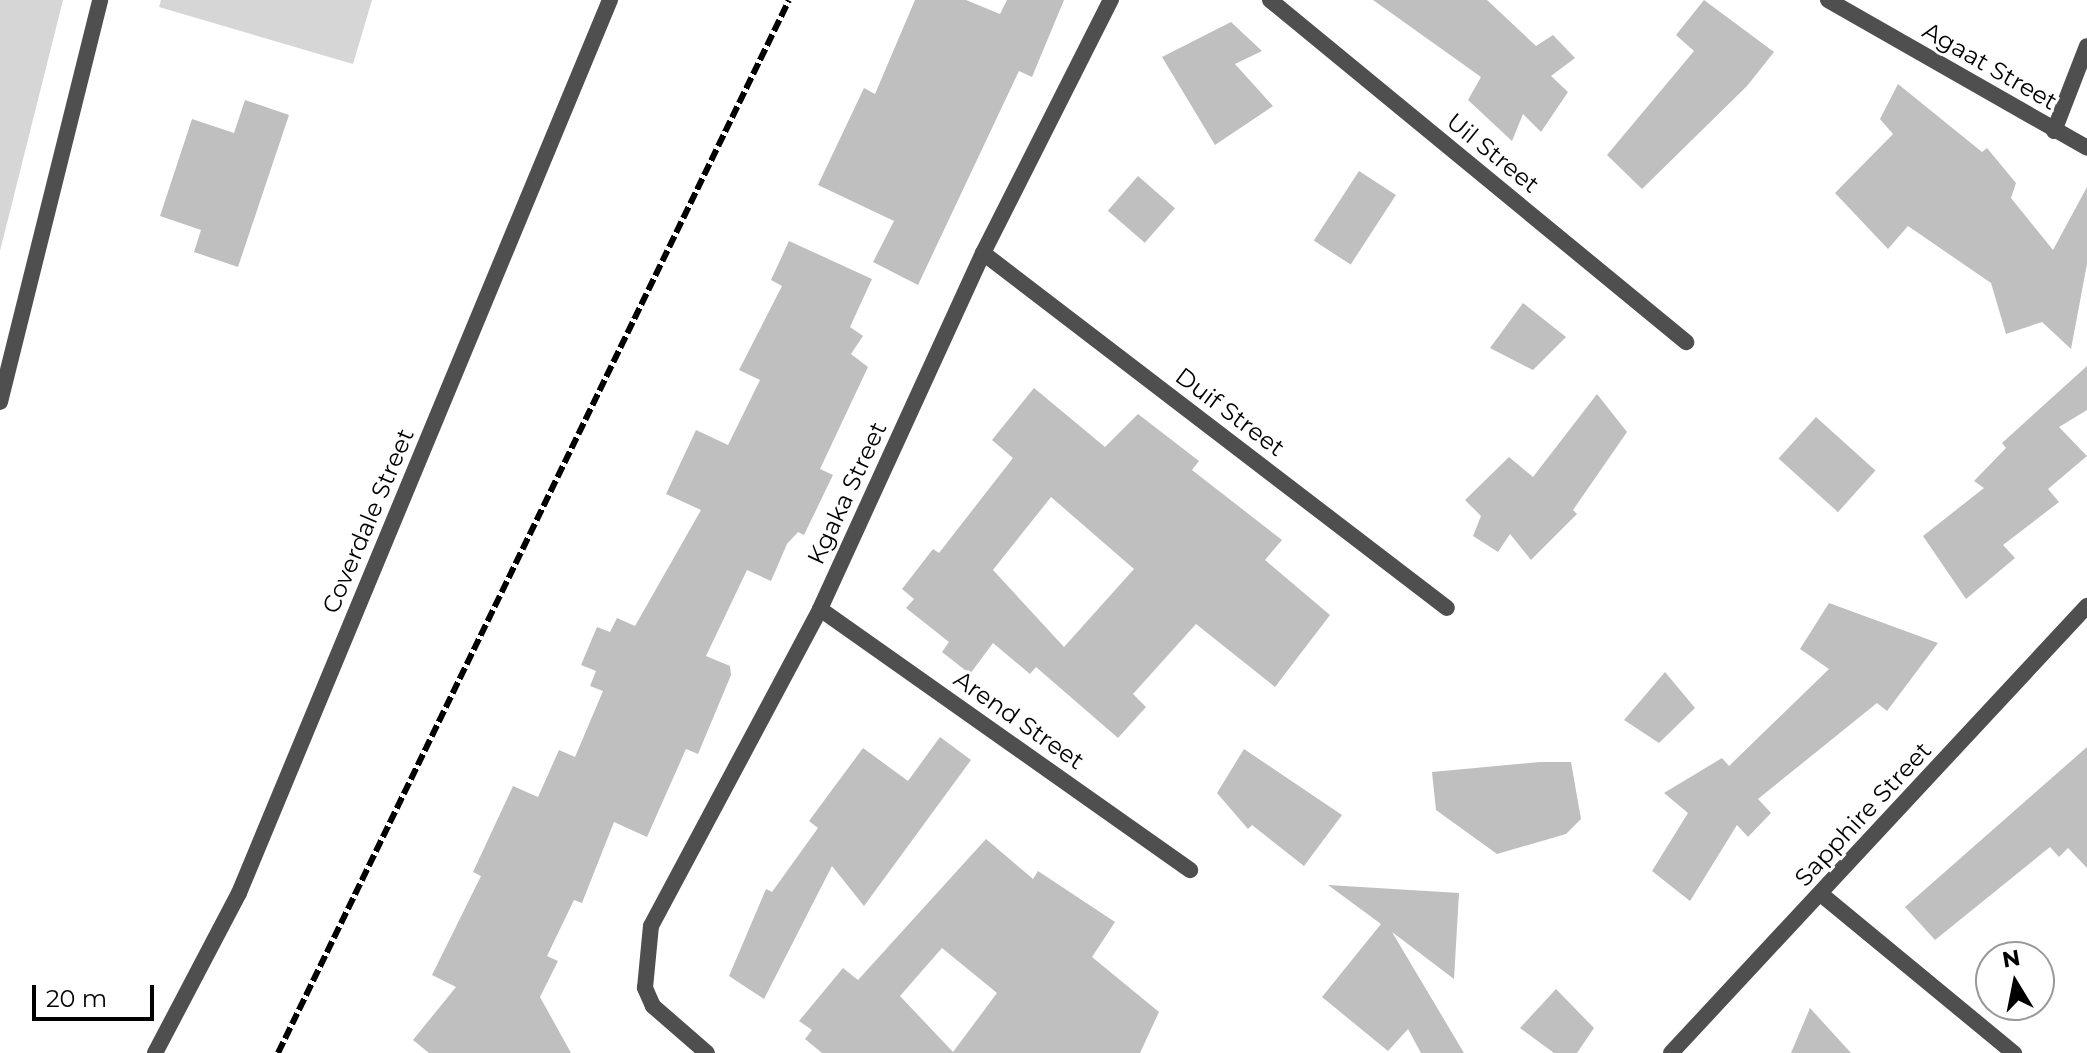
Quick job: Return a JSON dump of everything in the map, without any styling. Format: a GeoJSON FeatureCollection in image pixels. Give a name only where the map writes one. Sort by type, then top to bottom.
{"type":"FeatureCollection","features":[{"type":"Feature","properties":{"kind":"street"},"geometry":{"type":"LineString","coordinates":[[0,402],[100,0]]}},
{"type":"Feature","properties":{"kind":"street","name":"Coverdale Street"},"geometry":{"type":"LineString","coordinates":[[155,1053],[239,893],[610,0]]}},
{"type":"Feature","properties":{"kind":"street","name":"Kgaka Street"},"geometry":{"type":"LineString","coordinates":[[707,1053],[653,1006],[645,988],[646,948],[665,891],[820,609],[983,253],[1111,0]]}},
{"type":"Feature","properties":{"kind":"street","name":"Uil Street"},"geometry":{"type":"LineString","coordinates":[[1270,0],[1686,342]]}},
{"type":"Feature","properties":{"kind":"street","name":"Agaat Street"},"geometry":{"type":"LineString","coordinates":[[1828,0],[2087,148]]}},
{"type":"Feature","properties":{"kind":"street"},"geometry":{"type":"LineString","coordinates":[[2054,131],[2087,46]]}},
{"type":"Feature","properties":{"kind":"street","name":"Duif Street"},"geometry":{"type":"LineString","coordinates":[[983,253],[1447,608]]}},
{"type":"Feature","properties":{"kind":"street","name":"Sapphire Street"},"geometry":{"type":"LineString","coordinates":[[1671,1053],[1822,895],[2087,606]]}},
{"type":"Feature","properties":{"kind":"street","name":"Arend Street"},"geometry":{"type":"LineString","coordinates":[[820,609],[1190,870]]}},
{"type":"Feature","properties":{"kind":"street"},"geometry":{"type":"LineString","coordinates":[[1822,895],[2014,1053]]}},
{"type":"Feature","properties":{"kind":"shaded area"},"geometry":{"type":"Polygon","coordinates":[[[0,0],[63,0],[0,251],[0,0]]]}},
{"type":"Feature","properties":{"kind":"shaded area"},"geometry":{"type":"Polygon","coordinates":[[[161,0],[372,0],[353,64],[159,7],[161,0]]]}},
{"type":"Feature","properties":{"kind":"building"},"geometry":{"type":"Polygon","coordinates":[[[915,0],[966,0],[1000,14],[1007,0],[1064,0],[1032,77],[1019,71],[918,285],[873,262],[894,221],[818,185],[864,88],[875,94],[915,0]]]}},
{"type":"Feature","properties":{"kind":"building"},"geometry":{"type":"Polygon","coordinates":[[[1373,0],[1487,0],[1536,46],[1553,35],[1575,58],[1551,76],[1568,92],[1541,132],[1523,114],[1512,141],[1468,100],[1481,77],[1373,0]]]}},
{"type":"Feature","properties":{"kind":"building"},"geometry":{"type":"Polygon","coordinates":[[[1704,0],[1774,52],[1747,86],[1642,189],[1607,155],[1694,51],[1676,35],[1704,0]]]}},
{"type":"Feature","properties":{"kind":"building"},"geometry":{"type":"Polygon","coordinates":[[[1231,22],[1262,51],[1235,64],[1273,106],[1215,145],[1162,57],[1231,22]]]}},
{"type":"Feature","properties":{"kind":"building"},"geometry":{"type":"Polygon","coordinates":[[[1898,84],[1982,152],[1987,148],[2016,183],[2011,198],[2053,250],[2087,187],[2087,264],[2071,349],[2042,322],[2006,334],[1991,283],[1908,226],[1888,249],[1835,193],[1893,134],[1880,119],[1898,84]]]}},
{"type":"Feature","properties":{"kind":"building"},"geometry":{"type":"Polygon","coordinates":[[[245,100],[289,115],[238,267],[194,252],[201,230],[160,216],[192,119],[234,133],[245,100]]]}},
{"type":"Feature","properties":{"kind":"building"},"geometry":{"type":"Polygon","coordinates":[[[1359,171],[1396,195],[1351,265],[1314,241],[1359,171]]]}},
{"type":"Feature","properties":{"kind":"building"},"geometry":{"type":"Polygon","coordinates":[[[1138,176],[1175,208],[1145,243],[1108,211],[1138,176]]]}},
{"type":"Feature","properties":{"kind":"building"},"geometry":{"type":"Polygon","coordinates":[[[789,241],[872,279],[850,327],[863,336],[851,354],[868,367],[820,469],[833,475],[804,535],[798,532],[787,544],[771,581],[747,570],[706,656],[730,666],[731,675],[698,754],[686,749],[647,837],[614,822],[582,903],[574,900],[547,956],[558,961],[540,997],[571,1053],[429,1053],[413,1040],[456,987],[432,975],[481,876],[473,872],[513,786],[538,797],[559,750],[575,757],[603,691],[590,686],[596,671],[581,665],[597,627],[610,632],[617,618],[635,626],[701,510],[666,494],[696,430],[728,445],[760,380],[739,370],[782,286],[771,280],[789,241]]]}},
{"type":"Feature","properties":{"kind":"building"},"geometry":{"type":"Polygon","coordinates":[[[1523,303],[1566,337],[1533,370],[1490,348],[1523,303]]]}},
{"type":"Feature","properties":{"kind":"building"},"geometry":{"type":"Polygon","coordinates":[[[2087,366],[2087,410],[2059,427],[2087,456],[2048,489],[2059,502],[2003,545],[2015,558],[1966,599],[1923,536],[1984,488],[1974,481],[2006,448],[2002,443],[2087,366]]]}},
{"type":"Feature","properties":{"kind":"building"},"geometry":{"type":"Polygon","coordinates":[[[1034,388],[1105,447],[1138,414],[1199,461],[1192,470],[1282,540],[1265,560],[1330,615],[1275,687],[1196,624],[1133,694],[1146,707],[1118,738],[1036,667],[1030,674],[993,643],[970,674],[942,652],[949,642],[906,608],[914,599],[902,589],[933,549],[939,553],[1013,458],[992,440],[1034,388]],[[1051,497],[993,570],[1064,647],[1134,569],[1051,497]]]}},
{"type":"Feature","properties":{"kind":"building"},"geometry":{"type":"Polygon","coordinates":[[[1597,394],[1627,432],[1573,510],[1577,514],[1531,560],[1510,534],[1498,552],[1473,536],[1481,516],[1465,500],[1509,457],[1533,477],[1597,394]]]}},
{"type":"Feature","properties":{"kind":"building"},"geometry":{"type":"Polygon","coordinates":[[[1816,417],[1875,471],[1838,512],[1779,459],[1816,417]]]}},
{"type":"Feature","properties":{"kind":"building"},"geometry":{"type":"Polygon","coordinates":[[[1829,603],[1938,643],[1887,711],[1877,703],[1758,799],[1771,813],[1748,837],[1737,825],[1690,901],[1652,871],[1688,813],[1664,793],[1722,758],[1729,766],[1829,669],[1800,649],[1829,603]]]}},
{"type":"Feature","properties":{"kind":"building"},"geometry":{"type":"Polygon","coordinates":[[[1665,672],[1695,708],[1659,743],[1624,720],[1665,672]]]}},
{"type":"Feature","properties":{"kind":"building"},"geometry":{"type":"Polygon","coordinates":[[[940,737],[971,760],[864,906],[832,866],[764,999],[729,976],[766,889],[772,892],[818,828],[809,821],[863,748],[908,781],[940,737]]]}},
{"type":"Feature","properties":{"kind":"building"},"geometry":{"type":"Polygon","coordinates":[[[2087,747],[2087,868],[2068,848],[2059,857],[2050,847],[1935,940],[1905,907],[2087,747]]]}},
{"type":"Feature","properties":{"kind":"building"},"geometry":{"type":"Polygon","coordinates":[[[1244,749],[1342,815],[1304,866],[1252,825],[1248,829],[1217,793],[1244,749]]]}},
{"type":"Feature","properties":{"kind":"building"},"geometry":{"type":"Polygon","coordinates":[[[1571,762],[1581,819],[1566,834],[1497,854],[1436,810],[1432,772],[1571,762]]]}},
{"type":"Feature","properties":{"kind":"building"},"geometry":{"type":"Polygon","coordinates":[[[986,839],[1033,879],[1038,871],[1115,922],[1092,957],[1159,1012],[1140,1053],[822,1053],[805,1039],[812,1030],[799,1021],[843,968],[858,980],[986,839]],[[942,948],[900,996],[953,1052],[997,993],[942,948]]]}},
{"type":"Feature","properties":{"kind":"building"},"geometry":{"type":"Polygon","coordinates":[[[1328,885],[1459,893],[1454,979],[1392,932],[1464,1053],[1421,1053],[1408,1029],[1388,1051],[1322,997],[1381,924],[1328,885]]]}},
{"type":"Feature","properties":{"kind":"building"},"geometry":{"type":"Polygon","coordinates":[[[1556,989],[1594,1028],[1577,1053],[1554,1053],[1520,1028],[1556,989]]]}},
{"type":"Feature","properties":{"kind":"building"},"geometry":{"type":"Polygon","coordinates":[[[1810,1008],[1851,1053],[1791,1053],[1810,1008]]]}},
{"type":"Feature","properties":{"kind":"railway"},"geometry":{"type":"LineString","coordinates":[[278,1053],[789,0]]}}]}
